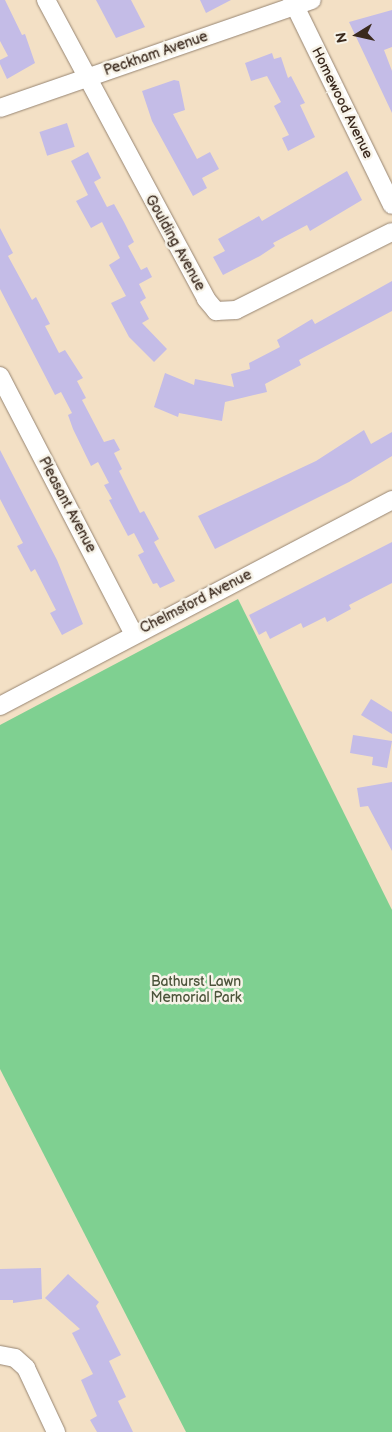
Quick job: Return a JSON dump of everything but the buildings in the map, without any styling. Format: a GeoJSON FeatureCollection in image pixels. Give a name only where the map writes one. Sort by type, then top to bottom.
{"type":"FeatureCollection","features":[{"type":"Feature","properties":{"kind":"street","name":"Goulding Avenue"},"geometry":{"type":"LineString","coordinates":[[46,0],[86,78],[206,299],[216,311],[236,310],[392,232]]}},
{"type":"Feature","properties":{"kind":"street","name":"Peckham Avenue"},"geometry":{"type":"LineString","coordinates":[[0,108],[294,3],[312,0]]}},
{"type":"Feature","properties":{"kind":"street","name":"Homewood Avenue"},"geometry":{"type":"LineString","coordinates":[[294,3],[392,205]]}},
{"type":"Feature","properties":{"kind":"street","name":"Pleasant Avenue"},"geometry":{"type":"LineString","coordinates":[[0,376],[134,634]]}},
{"type":"Feature","properties":{"kind":"street","name":"Chelmsford Avenue"},"geometry":{"type":"LineString","coordinates":[[0,706],[392,500]]}},
{"type":"Feature","properties":{"kind":"street"},"geometry":{"type":"LineString","coordinates":[[0,1355],[15,1358],[26,1368],[56,1432]]}},
{"type":"Feature","properties":{"kind":"green space","name":"Bathurst Lawn Memorial Park"},"geometry":{"type":"Polygon","coordinates":[[[238,599],[392,910],[392,1432],[186,1432],[0,1069],[0,725],[238,599]]]}}]}
